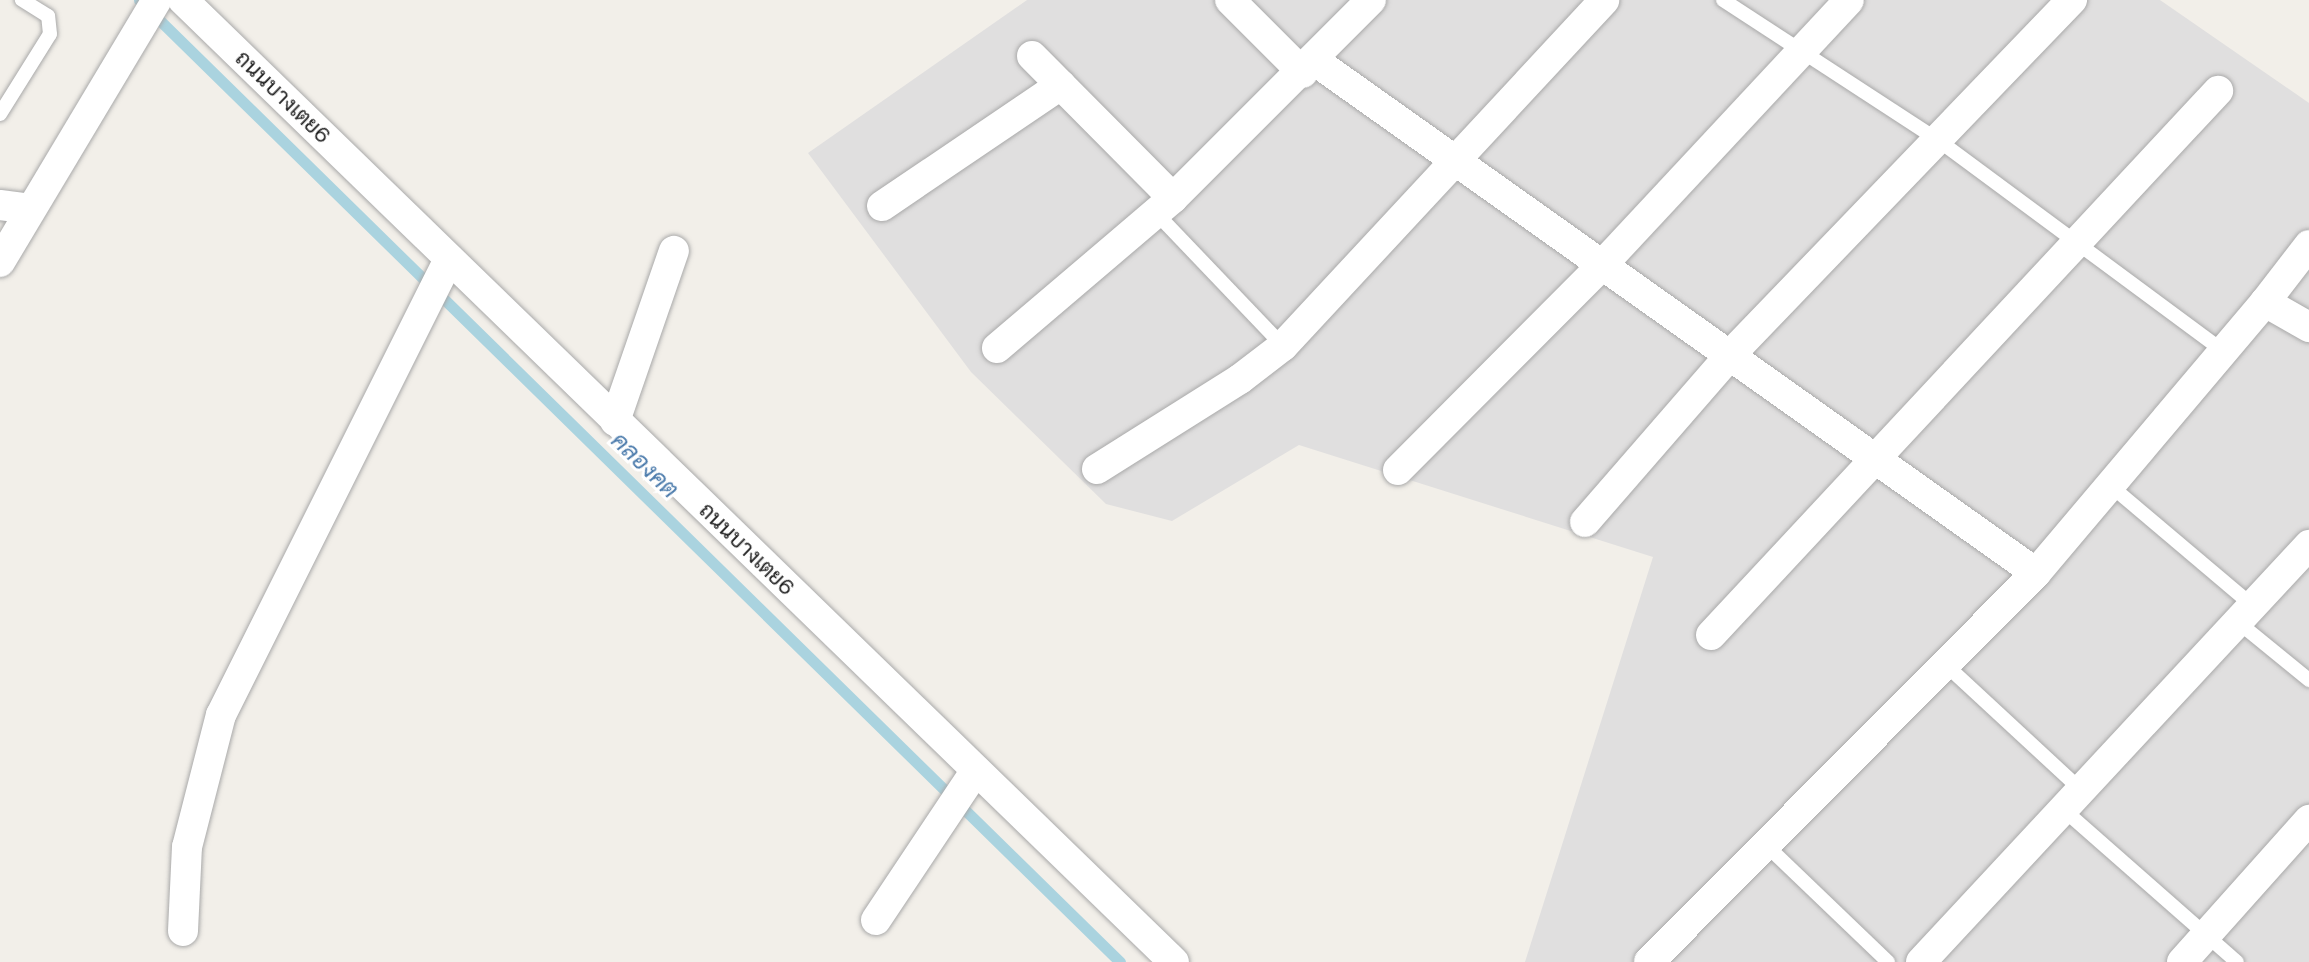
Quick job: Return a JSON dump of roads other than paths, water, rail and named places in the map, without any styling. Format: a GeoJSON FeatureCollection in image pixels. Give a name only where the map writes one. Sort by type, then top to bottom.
{"type":"FeatureCollection","features":[{"type":"Feature","properties":{"kind":"street"},"geometry":{"type":"LineString","coordinates":[[0,262],[157,0]]}},
{"type":"Feature","properties":{"kind":"street","name":"ถนนบางเตย6"},"geometry":{"type":"LineString","coordinates":[[183,0],[446,266],[615,421],[973,775],[1174,962]]}},
{"type":"Feature","properties":{"kind":"street"},"geometry":{"type":"LineString","coordinates":[[1230,0],[1309,67],[1458,160],[2036,573]]}},
{"type":"Feature","properties":{"kind":"street"},"geometry":{"type":"LineString","coordinates":[[997,348],[1164,205],[1309,67],[1371,0]]}},
{"type":"Feature","properties":{"kind":"street"},"geometry":{"type":"LineString","coordinates":[[1097,469],[1240,379],[1283,346],[1604,0]]}},
{"type":"Feature","properties":{"kind":"street"},"geometry":{"type":"LineString","coordinates":[[1398,470],[1604,263],[1849,0]]}},
{"type":"Feature","properties":{"kind":"street"},"geometry":{"type":"LineString","coordinates":[[1585,522],[1731,354],[2072,0]]}},
{"type":"Feature","properties":{"kind":"street"},"geometry":{"type":"LineString","coordinates":[[1032,56],[1061,85],[1164,205]]}},
{"type":"Feature","properties":{"kind":"street"},"geometry":{"type":"LineString","coordinates":[[882,206],[1061,85]]}},
{"type":"Feature","properties":{"kind":"street"},"geometry":{"type":"LineString","coordinates":[[1711,635],[1879,460],[2218,91]]}},
{"type":"Feature","properties":{"kind":"street"},"geometry":{"type":"LineString","coordinates":[[0,205],[31,209]]}},
{"type":"Feature","properties":{"kind":"street"},"geometry":{"type":"LineString","coordinates":[[1649,962],[2036,573],[2226,353],[2309,245]]}},
{"type":"Feature","properties":{"kind":"street"},"geometry":{"type":"LineString","coordinates":[[615,421],[674,251]]}},
{"type":"Feature","properties":{"kind":"street"},"geometry":{"type":"LineString","coordinates":[[183,931],[187,847],[221,715],[446,266]]}},
{"type":"Feature","properties":{"kind":"street"},"geometry":{"type":"LineString","coordinates":[[2265,302],[2309,327]]}},
{"type":"Feature","properties":{"kind":"street"},"geometry":{"type":"LineString","coordinates":[[1921,962],[2309,545]]}},
{"type":"Feature","properties":{"kind":"street"},"geometry":{"type":"LineString","coordinates":[[876,920],[973,775]]}},
{"type":"Feature","properties":{"kind":"street"},"geometry":{"type":"LineString","coordinates":[[2182,962],[2309,820]]}},
{"type":"Feature","properties":{"kind":"lane"},"geometry":{"type":"LineString","coordinates":[[0,114],[50,34],[48,16],[22,0]]}},
{"type":"Feature","properties":{"kind":"lane"},"geometry":{"type":"LineString","coordinates":[[1723,0],[1938,140],[2226,353]]}},
{"type":"Feature","properties":{"kind":"lane"},"geometry":{"type":"LineString","coordinates":[[1164,205],[1283,346]]}},
{"type":"Feature","properties":{"kind":"lane"},"geometry":{"type":"LineString","coordinates":[[2111,486],[2246,614],[2309,680]]}},
{"type":"Feature","properties":{"kind":"lane"},"geometry":{"type":"LineString","coordinates":[[1946,665],[2073,800],[2207,936],[2237,962]]}},
{"type":"Feature","properties":{"kind":"lane"},"geometry":{"type":"LineString","coordinates":[[1766,845],[1888,962]]}},
{"type":"Feature","properties":{"kind":"waterway","name":"คลองคต"},"geometry":{"type":"LineString","coordinates":[[139,0],[1120,962]]}}]}
